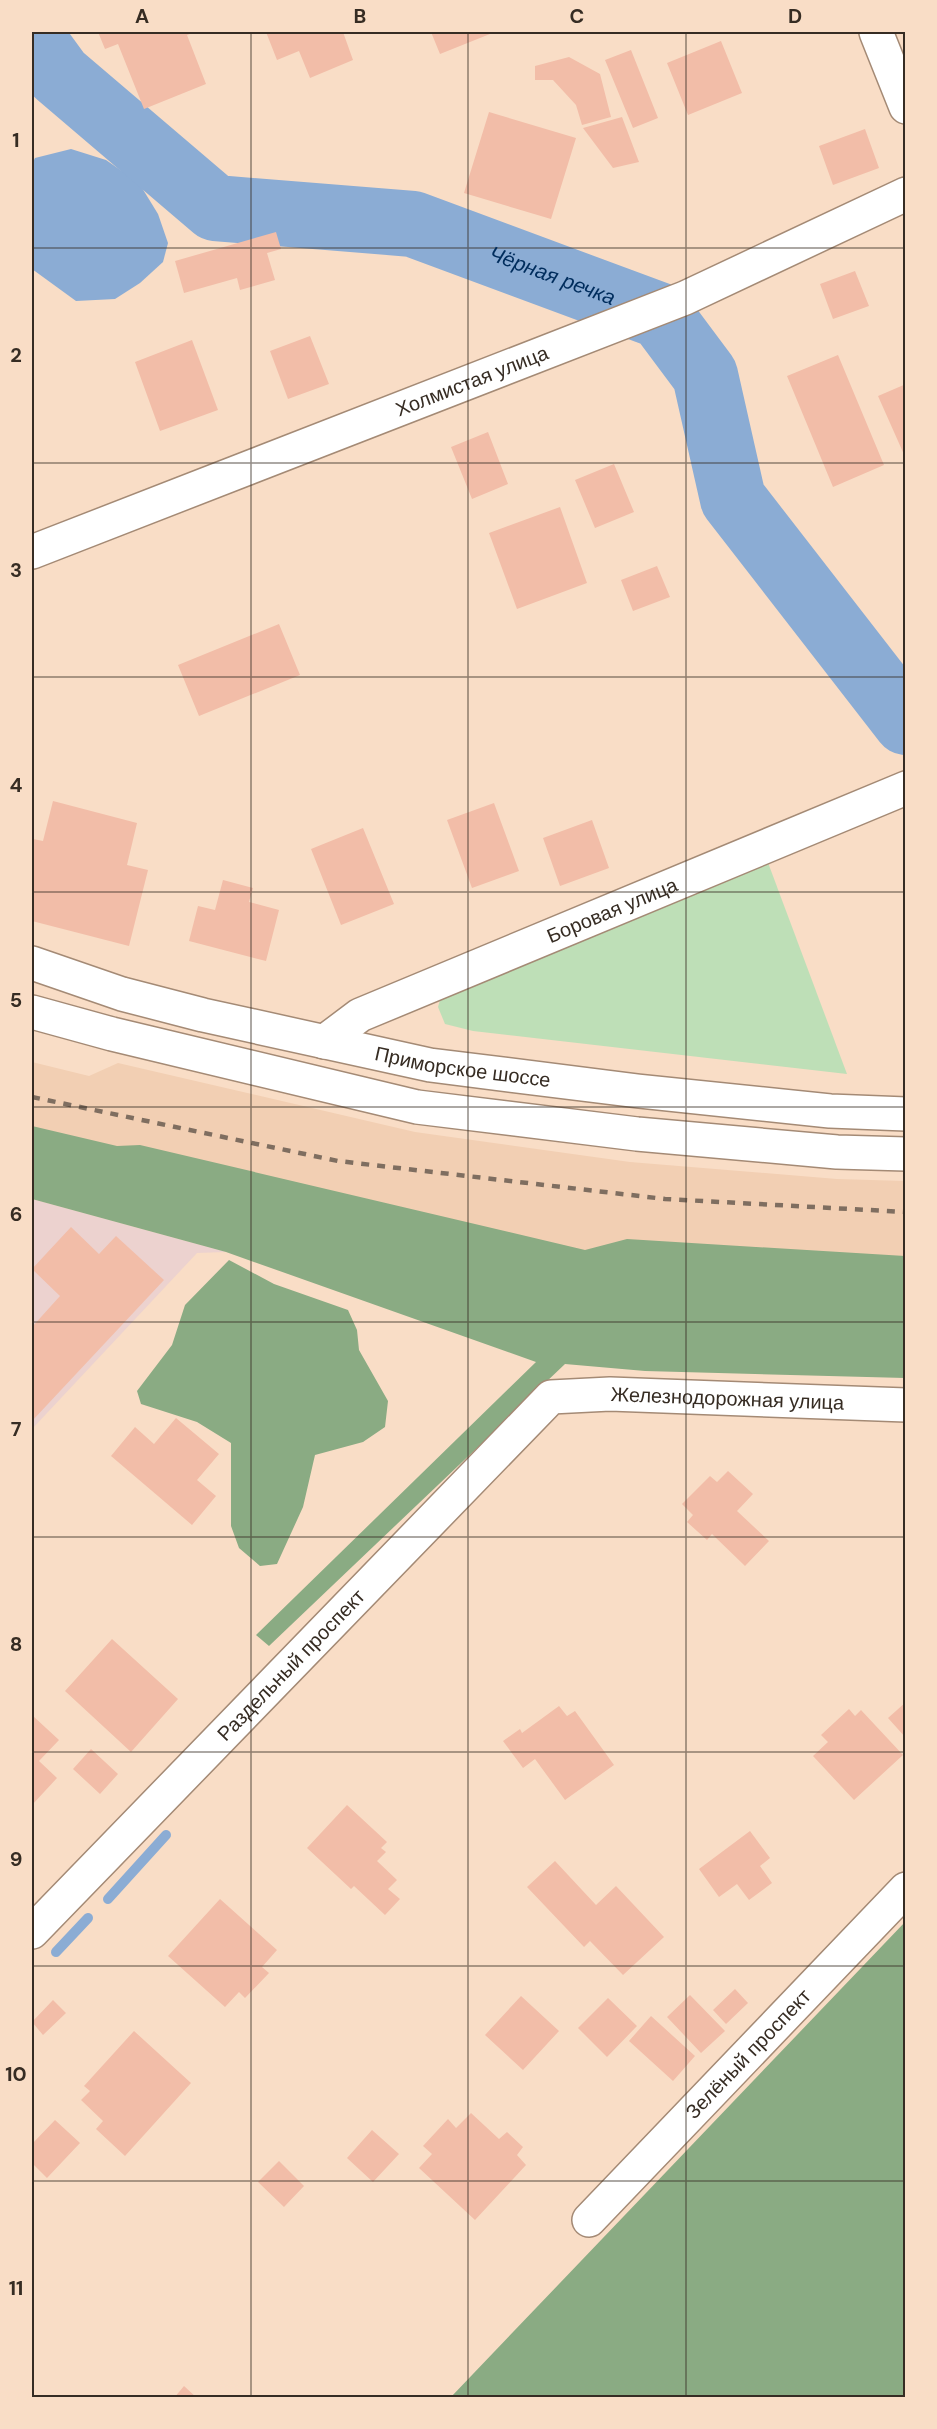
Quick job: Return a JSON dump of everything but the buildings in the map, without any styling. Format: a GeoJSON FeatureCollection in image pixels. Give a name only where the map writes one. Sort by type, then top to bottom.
{"type":"FeatureCollection","features":[{"type":"Feature","properties":{"kind":"street"},"geometry":{"type":"LineString","coordinates":[[876,32],[906,107]]}},
{"type":"Feature","properties":{"kind":"street","name":"Холмистая улица"},"geometry":{"type":"LineString","coordinates":[[32,552],[686,298],[906,194]]}},
{"type":"Feature","properties":{"kind":"street","name":"Боровая улица"},"geometry":{"type":"LineString","coordinates":[[324,1042],[360,1015],[906,788]]}},
{"type":"Feature","properties":{"kind":"street","name":"Приморское шоссе"},"geometry":{"type":"LineString","coordinates":[[32,963],[122,994],[430,1065],[627,1090],[830,1111],[906,1114]]}},
{"type":"Feature","properties":{"kind":"street"},"geometry":{"type":"LineString","coordinates":[[32,1012],[417,1107],[649,1135],[837,1152],[906,1154]]}},
{"type":"Feature","properties":{"kind":"street","name":"Железнодорожная улица"},"geometry":{"type":"LineString","coordinates":[[551,1397],[610,1394],[906,1405]]}},
{"type":"Feature","properties":{"kind":"street","name":"Раздельный проспект"},"geometry":{"type":"LineString","coordinates":[[32,1932],[551,1397]]}},
{"type":"Feature","properties":{"kind":"street","name":"Зелёный проспект"},"geometry":{"type":"LineString","coordinates":[[589,2220],[906,1889]]}},
{"type":"Feature","properties":{"kind":"shaded area"},"geometry":{"type":"Polygon","coordinates":[[[32,1062],[89,1076],[118,1063],[415,1132],[630,1162],[837,1179],[905,1181],[905,1316],[32,1199],[32,1062]]]}},
{"type":"Feature","properties":{"kind":"shaded area"},"geometry":{"type":"Polygon","coordinates":[[[32,1199],[226,1252],[197,1253],[32,1429],[32,1199]]]}},
{"type":"Feature","properties":{"kind":"green space"},"geometry":{"type":"Polygon","coordinates":[[[767,860],[847,1074],[473,1031],[445,1024],[438,1007],[444,987],[767,860]]]}},
{"type":"Feature","properties":{"kind":"green space"},"geometry":{"type":"Polygon","coordinates":[[[32,1126],[117,1146],[140,1145],[585,1250],[627,1239],[905,1256],[905,1378],[645,1371],[565,1364],[269,1646],[256,1635],[536,1362],[226,1252],[32,1199],[32,1126]]]}},
{"type":"Feature","properties":{"kind":"green space"},"geometry":{"type":"Polygon","coordinates":[[[229,1260],[274,1284],[348,1310],[357,1330],[359,1350],[388,1401],[385,1427],[363,1442],[315,1455],[303,1507],[277,1564],[260,1566],[239,1548],[231,1526],[231,1443],[197,1422],[141,1404],[137,1391],[172,1345],[185,1305],[229,1260]]]}},
{"type":"Feature","properties":{"kind":"green space"},"geometry":{"type":"Polygon","coordinates":[[[905,1922],[905,2397],[451,2397],[905,1922]]]}},
{"type":"Feature","properties":{"kind":"water"},"geometry":{"type":"Polygon","coordinates":[[[71,149],[106,160],[139,183],[158,214],[168,243],[163,262],[140,283],[115,299],[76,301],[32,269],[32,164],[35,158],[71,149]]]}},
{"type":"Feature","properties":{"kind":"waterway","name":"Чёрная речка"},"geometry":{"type":"LineString","coordinates":[[32,38],[59,75],[215,208],[413,224],[661,316],[705,375],[733,499],[906,722]]}},
{"type":"Feature","properties":{"kind":"waterway"},"geometry":{"type":"LineString","coordinates":[[108,1899],[166,1835]]}},
{"type":"Feature","properties":{"kind":"waterway"},"geometry":{"type":"LineString","coordinates":[[56,1952],[88,1918]]}},
{"type":"Feature","properties":{"kind":"railway"},"geometry":{"type":"LineString","coordinates":[[32,1097],[338,1161],[665,1199],[906,1212]]}}]}
